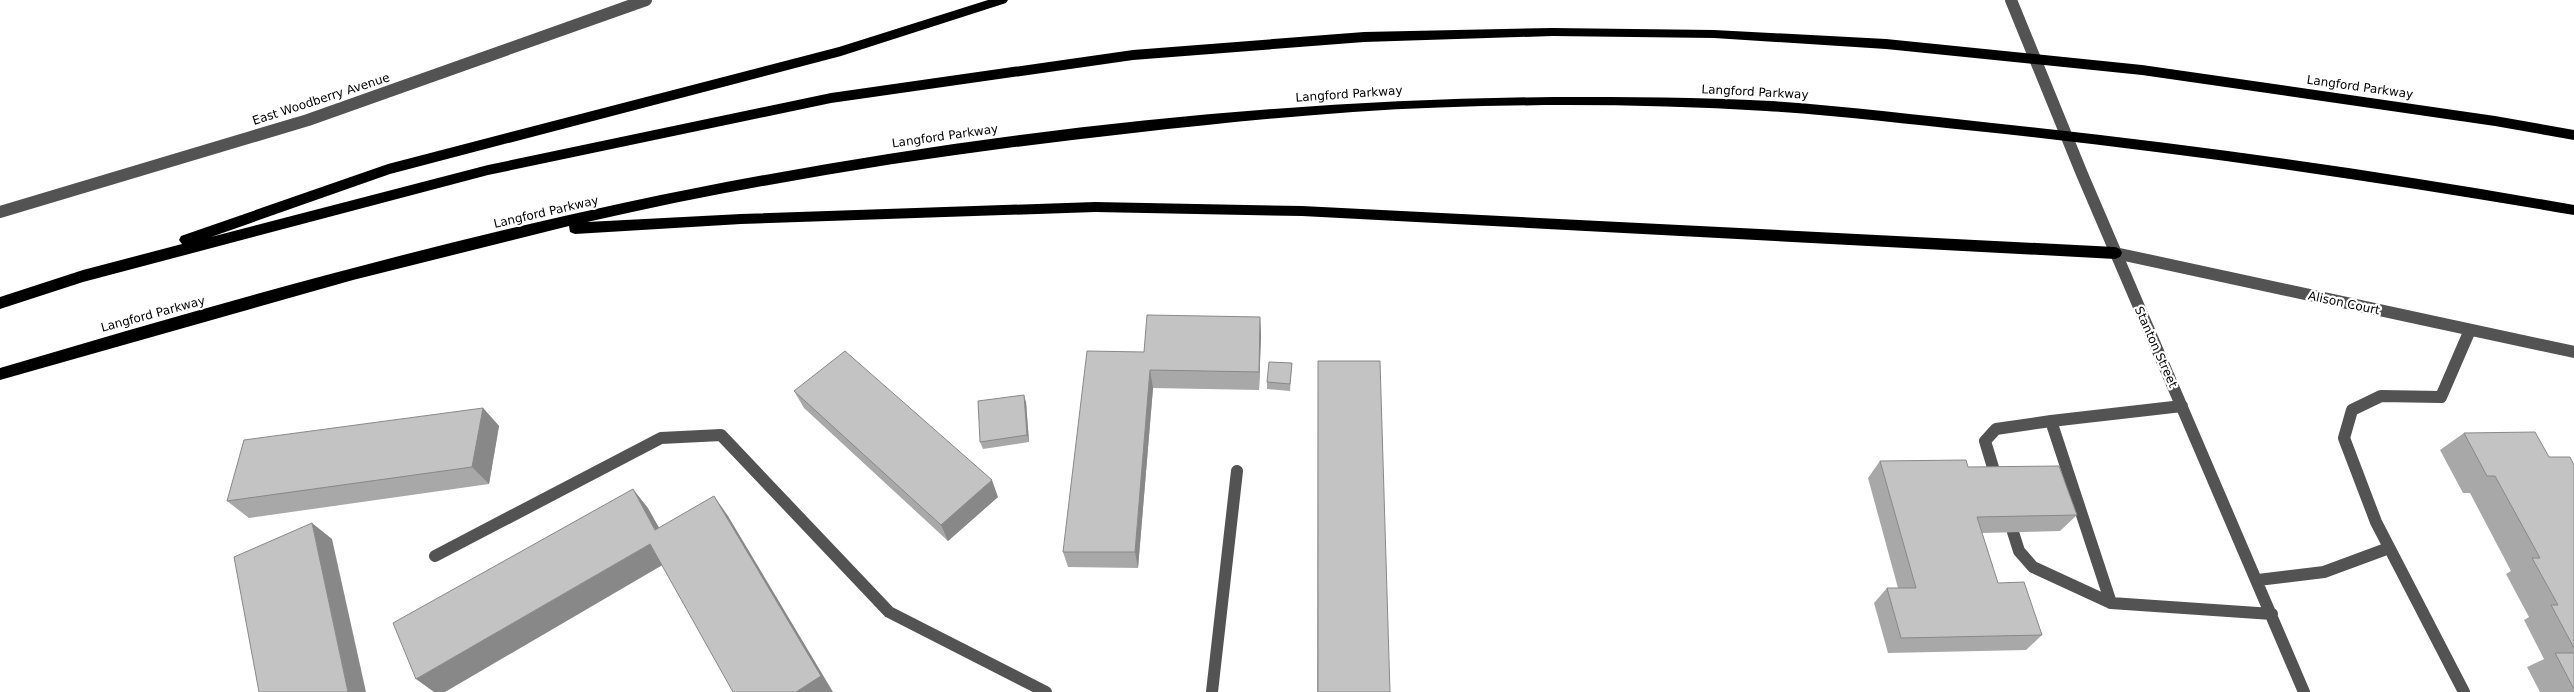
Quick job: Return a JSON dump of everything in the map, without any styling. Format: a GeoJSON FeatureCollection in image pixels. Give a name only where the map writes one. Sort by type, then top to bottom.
{"type":"FeatureCollection","features":[{"type":"Feature","properties":{"kind":"highway"},"geometry":{"type":"LineString","coordinates":[[953,16],[966,0]]}},
{"type":"Feature","properties":{"kind":"highway"},"geometry":{"type":"LineString","coordinates":[[0,303],[83,276],[388,169],[841,51],[1002,0]]}},
{"type":"Feature","properties":{"kind":"highway","name":"Langford Parkway"},"geometry":{"type":"LineString","coordinates":[[83,276],[488,170],[831,98],[1133,55],[1364,38],[1552,32],[1714,34],[1886,44],[2142,70],[2495,121],[2574,135]]}},
{"type":"Feature","properties":{"kind":"highway","name":"Langford Parkway"},"geometry":{"type":"LineString","coordinates":[[0,374],[139,333],[531,230],[711,190],[922,154],[1068,135],[1247,116],[1420,104],[1612,102],[1771,106],[2167,146],[2574,210]]}},
{"type":"Feature","properties":{"kind":"highway"},"geometry":{"type":"LineString","coordinates":[[531,230],[741,219],[1105,207],[1302,211],[2115,253]]}},
{"type":"Feature","properties":{"kind":"street","name":"East Woodberry Avenue"},"geometry":{"type":"LineString","coordinates":[[0,212],[308,120],[646,0]]}},
{"type":"Feature","properties":{"kind":"street","name":"Stanton Street"},"geometry":{"type":"LineString","coordinates":[[2011,0],[2115,253],[2258,580],[2304,692]]}},
{"type":"Feature","properties":{"kind":"street","name":"Alison Court"},"geometry":{"type":"LineString","coordinates":[[2115,253],[2574,352]]}},
{"type":"Feature","properties":{"kind":"street"},"geometry":{"type":"LineString","coordinates":[[2464,692],[2376,522],[2344,438],[2352,410],[2381,396],[2441,398],[2470,330]]}},
{"type":"Feature","properties":{"kind":"street"},"geometry":{"type":"LineString","coordinates":[[1998,484],[1986,441],[1996,429],[2182,406]]}},
{"type":"Feature","properties":{"kind":"street"},"geometry":{"type":"LineString","coordinates":[[2051,421],[2111,603]]}},
{"type":"Feature","properties":{"kind":"street"},"geometry":{"type":"LineString","coordinates":[[435,556],[661,438],[721,435],[889,612],[1046,692]]}},
{"type":"Feature","properties":{"kind":"street"},"geometry":{"type":"LineString","coordinates":[[1212,692],[1237,471]]}},
{"type":"Feature","properties":{"kind":"street"},"geometry":{"type":"LineString","coordinates":[[2013,532],[2019,551],[2033,568],[2111,603],[2272,614]]}},
{"type":"Feature","properties":{"kind":"street"},"geometry":{"type":"LineString","coordinates":[[2258,580],[2324,572],[2389,548]]}},
{"type":"Feature","properties":{"kind":"building"},"geometry":{"type":"Polygon","coordinates":[[[1147,315],[1260,317],[1259,372],[1150,370],[1135,552],[1063,552],[1087,351],[1144,352],[1147,315]]]}},
{"type":"Feature","properties":{"kind":"building"},"geometry":{"type":"Polygon","coordinates":[[[845,351],[992,480],[941,525],[794,391],[845,351]]]}},
{"type":"Feature","properties":{"kind":"building"},"geometry":{"type":"Polygon","coordinates":[[[1318,361],[1380,361],[1390,692],[1318,692],[1318,361]]]}},
{"type":"Feature","properties":{"kind":"building"},"geometry":{"type":"Polygon","coordinates":[[[1269,362],[1292,363],[1290,384],[1267,382],[1269,362]]]}},
{"type":"Feature","properties":{"kind":"building"},"geometry":{"type":"Polygon","coordinates":[[[1024,395],[1027,435],[980,442],[978,401],[1024,395]]]}},
{"type":"Feature","properties":{"kind":"building"},"geometry":{"type":"Polygon","coordinates":[[[483,408],[472,467],[227,501],[244,440],[483,408]]]}},
{"type":"Feature","properties":{"kind":"building"},"geometry":{"type":"Polygon","coordinates":[[[2535,432],[2549,457],[2570,457],[2574,465],[2574,648],[2551,605],[2558,605],[2532,558],[2540,558],[2495,476],[2487,476],[2464,433],[2535,432]]]}},
{"type":"Feature","properties":{"kind":"building"},"geometry":{"type":"Polygon","coordinates":[[[1966,460],[1968,467],[2059,466],[2077,515],[1977,517],[1998,583],[2024,582],[2042,635],[1901,638],[1887,588],[1916,588],[1880,461],[1966,460]]]}},
{"type":"Feature","properties":{"kind":"building"},"geometry":{"type":"Polygon","coordinates":[[[633,489],[655,530],[714,496],[821,676],[796,692],[733,692],[650,544],[416,679],[393,623],[633,489]]]}},
{"type":"Feature","properties":{"kind":"building"},"geometry":{"type":"Polygon","coordinates":[[[312,523],[348,692],[259,692],[234,557],[312,523]]]}},
{"type":"Feature","properties":{"kind":"building"},"geometry":{"type":"Polygon","coordinates":[[[2555,653],[2574,653],[2574,689],[2555,653]]]}}]}
